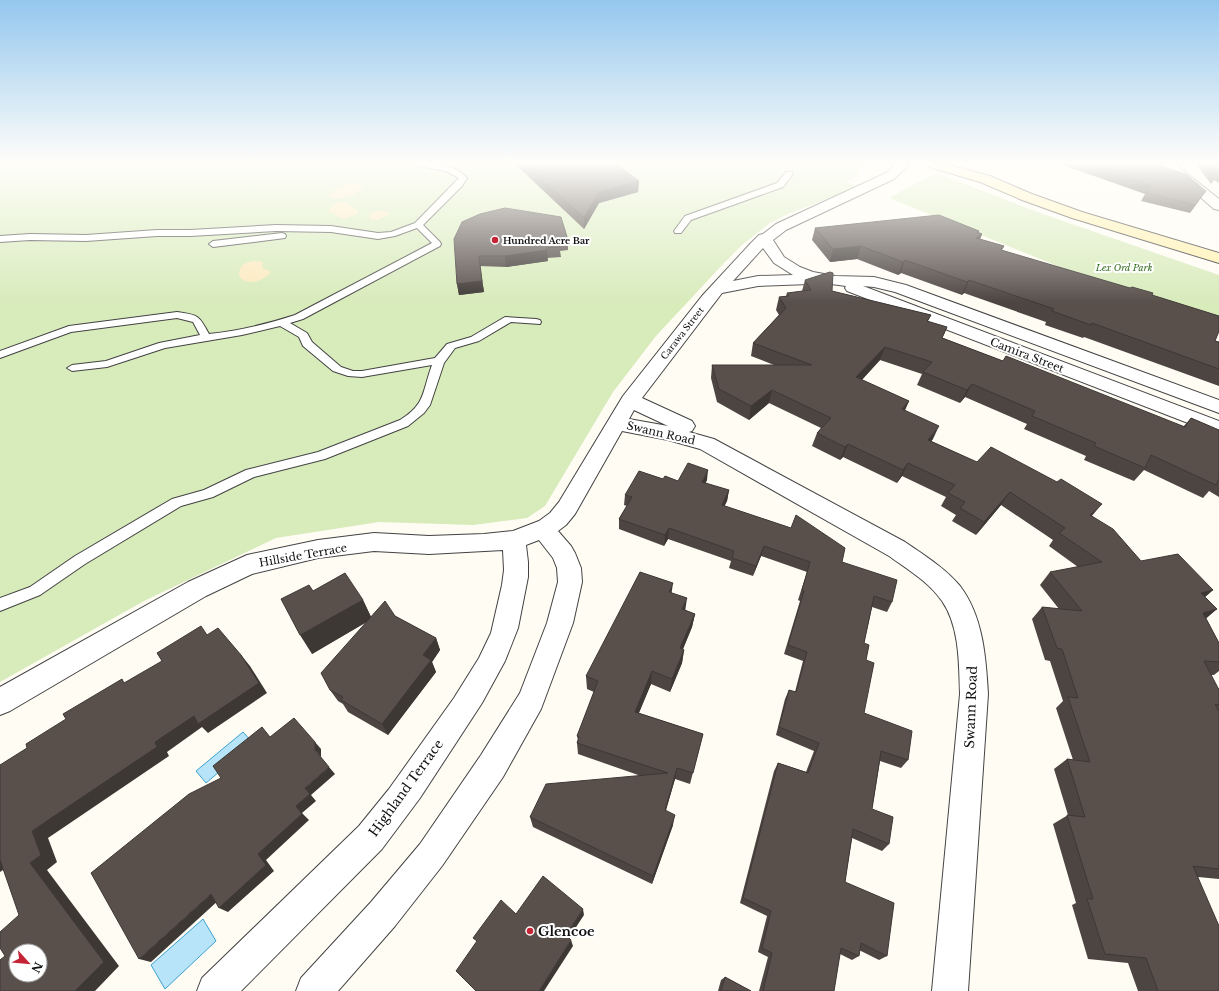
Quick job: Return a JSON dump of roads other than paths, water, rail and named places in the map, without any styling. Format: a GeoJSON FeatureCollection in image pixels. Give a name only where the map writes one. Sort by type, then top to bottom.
{"type":"FeatureCollection","features":[{"type":"Feature","properties":{"kind":"main road"},"geometry":{"type":"LineString","coordinates":[[1066,210],[1219,258]]}},
{"type":"Feature","properties":{"kind":"street","name":"Carawa Street"},"geometry":{"type":"LineString","coordinates":[[543,529],[558,519],[567,508],[630,400],[691,319],[764,238],[785,225],[816,210]]}},
{"type":"Feature","properties":{"kind":"street","name":"Camira Street"},"geometry":{"type":"LineString","coordinates":[[764,238],[782,262],[802,273],[829,280],[1219,428]]}},
{"type":"Feature","properties":{"kind":"street","name":"Camira Street"},"geometry":{"type":"LineString","coordinates":[[717,289],[758,282],[829,280],[864,281],[900,288],[1219,407]]}},
{"type":"Feature","properties":{"kind":"street","name":"Swann Road"},"geometry":{"type":"LineString","coordinates":[[630,400],[688,428],[697,434],[707,444]]}},
{"type":"Feature","properties":{"kind":"street","name":"Swann Road"},"geometry":{"type":"LineString","coordinates":[[616,423],[656,430],[707,444],[909,557],[926,569],[951,594],[959,610],[969,638],[972,652],[974,694],[950,991]]}},
{"type":"Feature","properties":{"kind":"street","name":"Hillside Terrace"},"geometry":{"type":"LineString","coordinates":[[0,702],[197,589],[247,565],[318,549],[374,542],[429,545],[484,543],[513,540],[543,529]]}},
{"type":"Feature","properties":{"kind":"street"},"geometry":{"type":"LineString","coordinates":[[314,991],[383,914],[431,855],[492,766],[531,700],[560,623],[570,582],[568,564],[563,553],[543,529]]}},
{"type":"Feature","properties":{"kind":"street","name":"Highland Terrace"},"geometry":{"type":"LineString","coordinates":[[215,991],[360,850],[382,826],[459,714],[492,661],[509,618],[516,570],[513,540]]}},
{"type":"Feature","properties":{"kind":"lane"},"geometry":{"type":"LineString","coordinates":[[0,239],[30,237],[86,238],[157,233],[190,234],[276,228],[313,230],[331,229],[378,236],[392,234],[418,225],[432,210]]}},
{"type":"Feature","properties":{"kind":"lane"},"geometry":{"type":"LineString","coordinates":[[678,231],[688,218],[710,210]]}},
{"type":"Feature","properties":{"kind":"lane"},"geometry":{"type":"LineString","coordinates":[[72,368],[107,364],[163,345],[206,337],[224,336],[282,323],[299,317],[437,244],[418,225]]}},
{"type":"Feature","properties":{"kind":"lane"},"geometry":{"type":"LineString","coordinates":[[213,244],[279,236],[313,230]]}},
{"type":"Feature","properties":{"kind":"lane"},"geometry":{"type":"LineString","coordinates":[[0,355],[69,329],[177,315],[191,317],[197,320],[206,337]]}},
{"type":"Feature","properties":{"kind":"lane"},"geometry":{"type":"LineString","coordinates":[[0,605],[35,591],[80,560],[177,502],[208,494],[250,473],[321,456],[404,423],[415,417],[428,401],[436,366],[451,346],[475,339],[509,319],[536,322]]}},
{"type":"Feature","properties":{"kind":"lane"},"geometry":{"type":"LineString","coordinates":[[282,323],[303,335],[307,344],[337,369],[352,374],[376,372],[439,361]]}},
{"type":"Feature","properties":{"kind":"water"},"geometry":{"type":"Polygon","coordinates":[[[243,732],[253,743],[206,783],[196,771],[243,732]]]}},
{"type":"Feature","properties":{"kind":"water"},"geometry":{"type":"Polygon","coordinates":[[[203,919],[216,941],[165,989],[151,965],[203,919]]]}},
{"type":"Feature","properties":{"kind":"place","name":"Hundred Acre Bar"},"geometry":{"type":"Point","coordinates":[495,240]}},
{"type":"Feature","properties":{"kind":"place","name":"Glencoe"},"geometry":{"type":"Point","coordinates":[530,931]}},
{"type":"Feature","properties":{"kind":"park label","name":"Lex Ord Park"},"geometry":{"type":"Point","coordinates":[1124,267]}}]}
